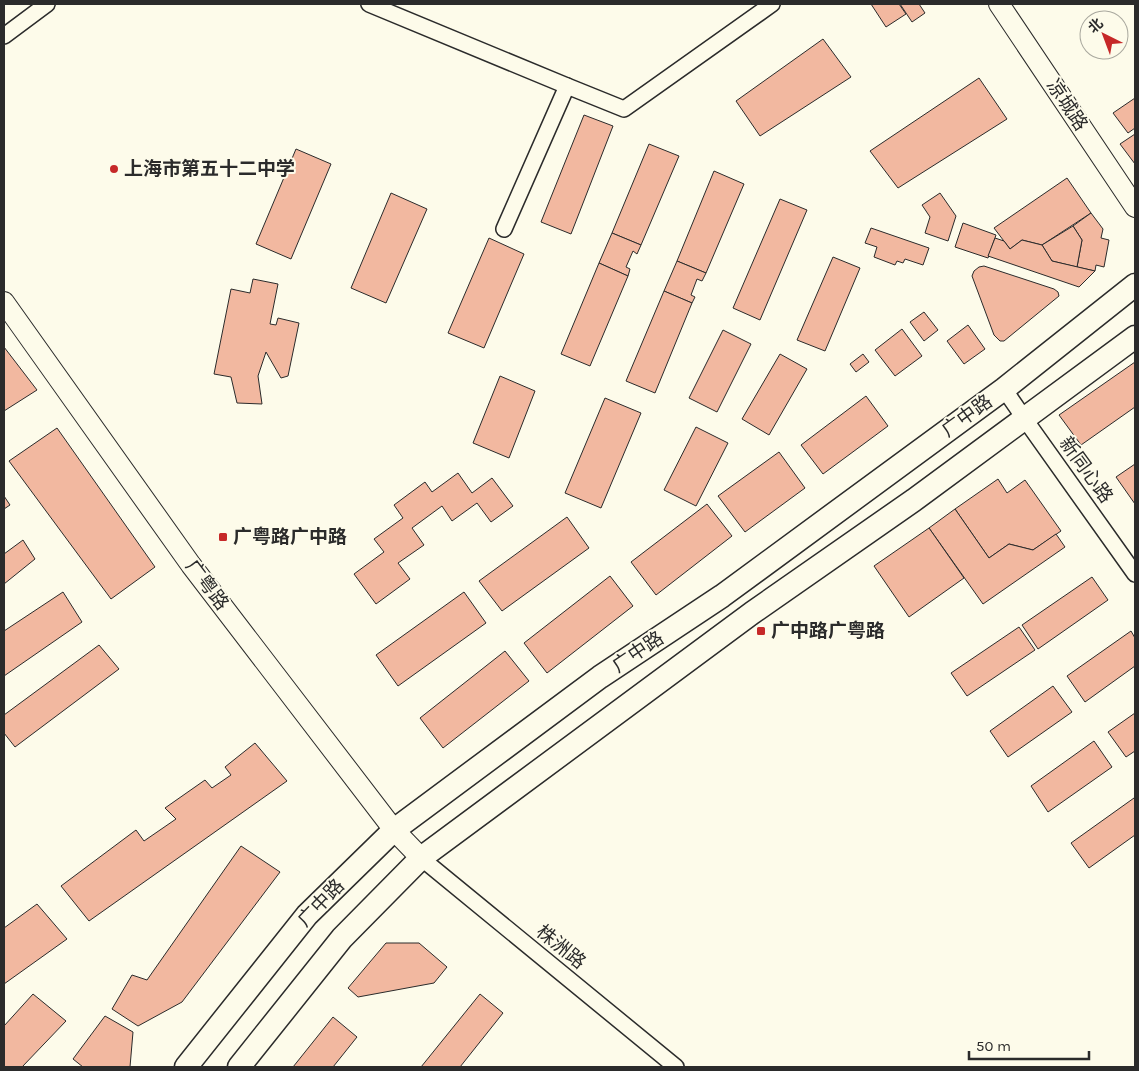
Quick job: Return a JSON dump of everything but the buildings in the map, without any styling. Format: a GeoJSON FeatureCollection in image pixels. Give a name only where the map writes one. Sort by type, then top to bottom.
{"type":"FeatureCollection","features":[{"type":"Feature","properties":{"kind":"main road","name":"凉城路"},"geometry":{"type":"LineString","coordinates":[[999,4],[1135,207]]}},
{"type":"Feature","properties":{"kind":"main road","name":"广中路"},"geometry":{"type":"LineString","coordinates":[[186,1067],[308,915],[394,830],[600,677],[722,596],[1004,389],[1135,285]]}},
{"type":"Feature","properties":{"kind":"main road","name":"广粤路"},"geometry":{"type":"LineString","coordinates":[[4,302],[191,565],[394,830],[421,858]]}},
{"type":"Feature","properties":{"kind":"main road","name":"广中路"},"geometry":{"type":"LineString","coordinates":[[239,1067],[342,938],[421,858],[744,618],[914,500],[1135,336]]}},
{"type":"Feature","properties":{"kind":"street"},"geometry":{"type":"LineString","coordinates":[[4,36],[48,4]]}},
{"type":"Feature","properties":{"kind":"street"},"geometry":{"type":"LineString","coordinates":[[368,4],[624,109],[772,4]]}},
{"type":"Feature","properties":{"kind":"street"},"geometry":{"type":"LineString","coordinates":[[504,229],[567,86]]}},
{"type":"Feature","properties":{"kind":"street","name":"新同心路"},"geometry":{"type":"LineString","coordinates":[[1004,389],[1135,574]]}},
{"type":"Feature","properties":{"kind":"street","name":"株洲路"},"geometry":{"type":"LineString","coordinates":[[421,858],[676,1067]]}},
{"type":"Feature","properties":{"kind":"place","name":"上海市第五十二中学"},"geometry":{"type":"Point","coordinates":[114,169]}},
{"type":"Feature","properties":{"kind":"place","name":"广粤路广中路"},"geometry":{"type":"Point","coordinates":[223,537]}},
{"type":"Feature","properties":{"kind":"place","name":"广中路广粤路"},"geometry":{"type":"Point","coordinates":[761,631]}}]}
